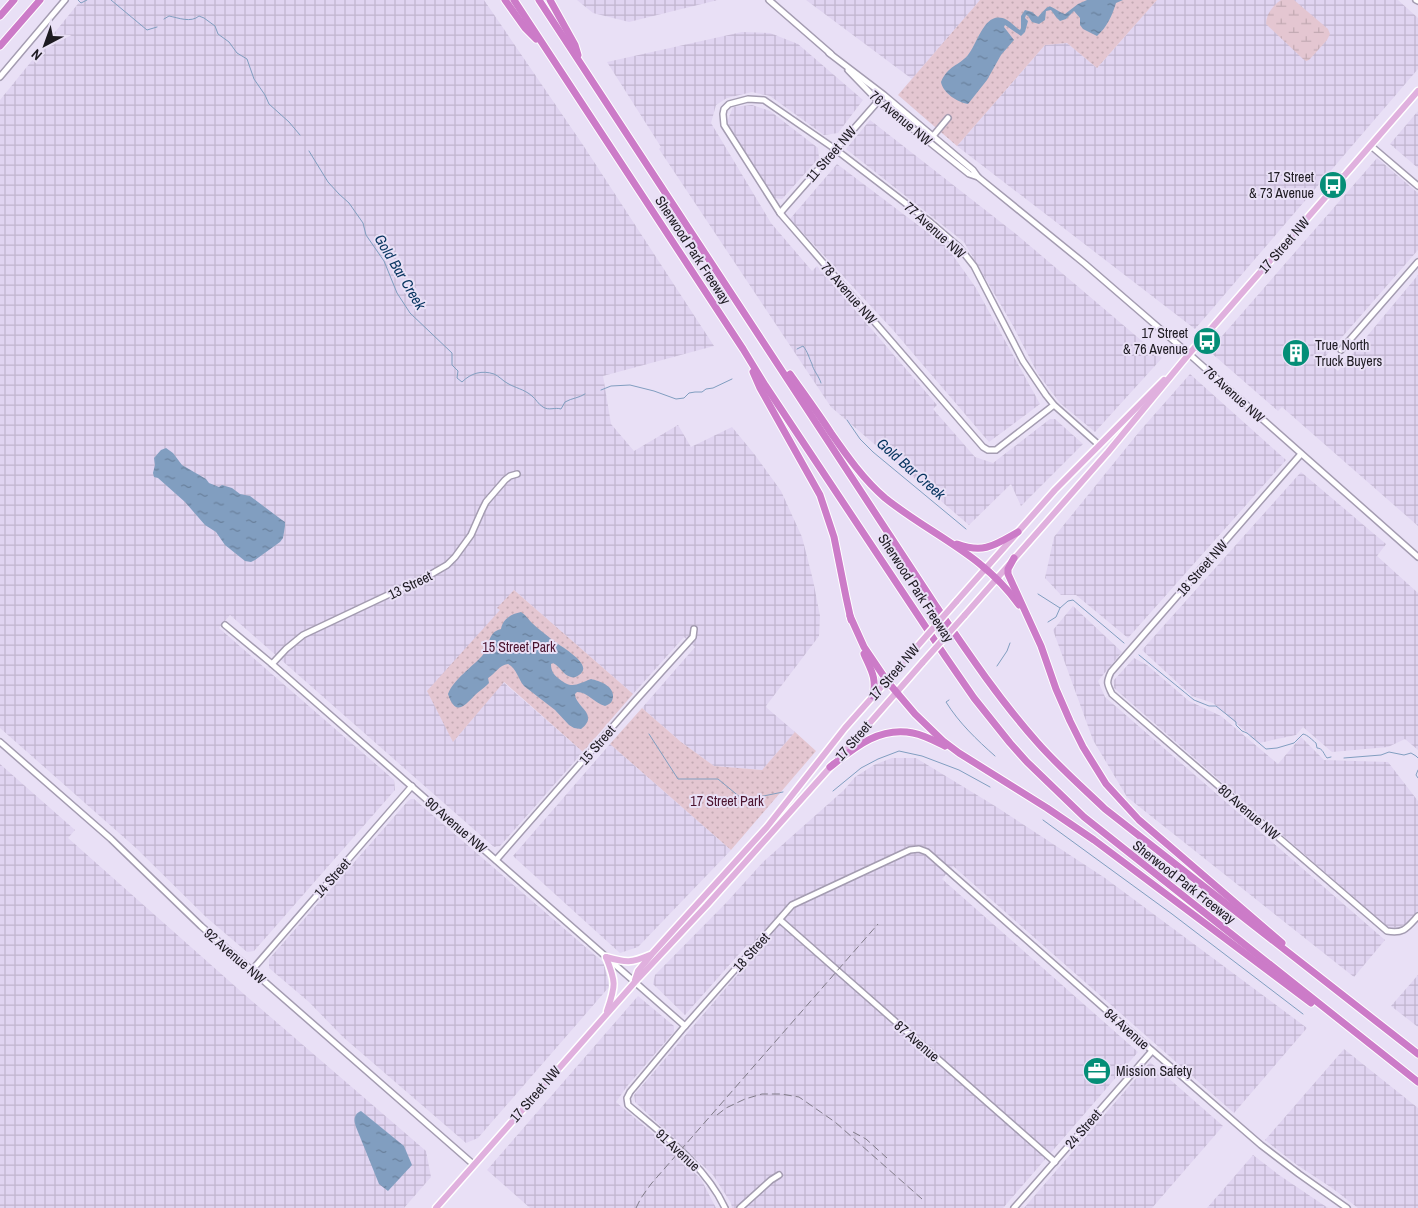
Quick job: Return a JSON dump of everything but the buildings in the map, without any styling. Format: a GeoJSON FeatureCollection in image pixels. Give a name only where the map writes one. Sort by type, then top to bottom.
{"type":"FeatureCollection","features":[{"type":"Feature","properties":{"kind":"highway"},"geometry":{"type":"LineString","coordinates":[[0,16],[14,0]]}},
{"type":"Feature","properties":{"kind":"highway"},"geometry":{"type":"LineString","coordinates":[[0,46],[40,0]]}},
{"type":"Feature","properties":{"kind":"highway"},"geometry":{"type":"LineString","coordinates":[[505,0],[525,28],[545,48]]}},
{"type":"Feature","properties":{"kind":"highway","name":"Sherwood Park Freeway"},"geometry":{"type":"LineString","coordinates":[[514,0],[765,385],[958,675],[993,722],[1027,762],[1091,823],[1418,1082]]}},
{"type":"Feature","properties":{"kind":"highway","name":"Sherwood Park Freeway"},"geometry":{"type":"LineString","coordinates":[[540,0],[969,655],[999,696],[1038,743],[1105,809],[1418,1054]]}},
{"type":"Feature","properties":{"kind":"highway"},"geometry":{"type":"LineString","coordinates":[[550,0],[575,45],[579,60]]}},
{"type":"Feature","properties":{"kind":"highway"},"geometry":{"type":"LineString","coordinates":[[764,344],[784,365],[844,451],[871,485],[896,506],[986,568],[1010,594],[1027,618]]}},
{"type":"Feature","properties":{"kind":"highway"},"geometry":{"type":"LineString","coordinates":[[743,349],[760,388],[820,495],[834,537],[854,632],[874,675],[873,696]]}},
{"type":"Feature","properties":{"kind":"highway"},"geometry":{"type":"LineString","coordinates":[[935,532],[964,546],[981,548],[997,544],[1018,532]]}},
{"type":"Feature","properties":{"kind":"highway"},"geometry":{"type":"LineString","coordinates":[[1014,558],[1008,569],[1008,574],[1041,646],[1056,689],[1083,747],[1111,790],[1139,820],[1282,942],[1298,961]]}},
{"type":"Feature","properties":{"kind":"highway"},"geometry":{"type":"LineString","coordinates":[[850,616],[864,647],[887,681],[924,723],[943,741],[1094,840],[1332,1019],[1365,1040]]}},
{"type":"Feature","properties":{"kind":"highway"},"geometry":{"type":"LineString","coordinates":[[830,767],[866,740],[892,732],[913,733],[929,738],[959,753]]}},
{"type":"Feature","properties":{"kind":"main road","name":"17 Street NW"},"geometry":{"type":"LineString","coordinates":[[896,692],[1108,452],[1189,354],[1418,91]]}},
{"type":"Feature","properties":{"kind":"main road","name":"17 Street NW"},"geometry":{"type":"LineString","coordinates":[[635,982],[638,971],[652,954],[767,827],[845,728],[1054,490],[1189,354]]}},
{"type":"Feature","properties":{"kind":"main road","name":"17 Street"},"geometry":{"type":"LineString","coordinates":[[830,767],[896,692]]}},
{"type":"Feature","properties":{"kind":"main road","name":"17 Street NW"},"geometry":{"type":"LineString","coordinates":[[436,1208],[606,1014],[707,905],[830,767]]}},
{"type":"Feature","properties":{"kind":"main road"},"geometry":{"type":"LineString","coordinates":[[606,957],[634,962],[652,954]]}},
{"type":"Feature","properties":{"kind":"main road"},"geometry":{"type":"LineString","coordinates":[[606,957],[613,974],[614,988],[606,1014]]}},
{"type":"Feature","properties":{"kind":"street"},"geometry":{"type":"LineString","coordinates":[[0,78],[65,0]]}},
{"type":"Feature","properties":{"kind":"street","name":"76 Avenue NW"},"geometry":{"type":"LineString","coordinates":[[769,0],[829,53],[878,101],[969,174],[978,177]]}},
{"type":"Feature","properties":{"kind":"street","name":"76 Avenue NW"},"geometry":{"type":"LineString","coordinates":[[829,53],[884,95],[973,170],[978,177],[1085,264],[1418,558]]}},
{"type":"Feature","properties":{"kind":"street","name":"11 Street NW"},"geometry":{"type":"LineString","coordinates":[[780,213],[884,95]]}},
{"type":"Feature","properties":{"kind":"street","name":"77 Avenue NW"},"geometry":{"type":"LineString","coordinates":[[723,122],[723,114],[729,104],[748,99],[764,100],[835,149],[930,222],[959,247],[974,266],[1023,361],[1054,404],[1099,445]]}},
{"type":"Feature","properties":{"kind":"street"},"geometry":{"type":"LineString","coordinates":[[933,136],[948,118]]}},
{"type":"Feature","properties":{"kind":"street","name":"78 Avenue NW"},"geometry":{"type":"LineString","coordinates":[[723,122],[780,213],[983,447],[991,451],[999,448],[1054,404]]}},
{"type":"Feature","properties":{"kind":"street"},"geometry":{"type":"LineString","coordinates":[[1371,146],[1418,186]]}},
{"type":"Feature","properties":{"kind":"street"},"geometry":{"type":"LineString","coordinates":[[1341,350],[1418,262]]}},
{"type":"Feature","properties":{"kind":"street","name":"18 Street NW"},"geometry":{"type":"LineString","coordinates":[[1107,685],[1111,672],[1301,454]]}},
{"type":"Feature","properties":{"kind":"street","name":"13 Street"},"geometry":{"type":"LineString","coordinates":[[272,664],[303,635],[428,576],[447,565],[466,542],[486,502],[505,480],[517,474]]}},
{"type":"Feature","properties":{"kind":"street","name":"90 Avenue NW"},"geometry":{"type":"LineString","coordinates":[[225,625],[412,786],[685,1026]]}},
{"type":"Feature","properties":{"kind":"street","name":"15 Street"},"geometry":{"type":"LineString","coordinates":[[496,860],[693,637],[694,629]]}},
{"type":"Feature","properties":{"kind":"street","name":"80 Avenue NW"},"geometry":{"type":"LineString","coordinates":[[1107,685],[1112,694],[1387,931],[1396,933],[1405,930],[1418,916]]}},
{"type":"Feature","properties":{"kind":"street","name":"92 Avenue NW"},"geometry":{"type":"LineString","coordinates":[[0,742],[111,839],[201,926],[474,1164]]}},
{"type":"Feature","properties":{"kind":"street","name":"14 Street"},"geometry":{"type":"LineString","coordinates":[[252,970],[412,786]]}},
{"type":"Feature","properties":{"kind":"street","name":"84 Avenue"},"geometry":{"type":"LineString","coordinates":[[910,850],[919,849],[927,852],[1152,1051],[1262,1145],[1347,1208]]}},
{"type":"Feature","properties":{"kind":"street","name":"18 Street"},"geometry":{"type":"LineString","coordinates":[[627,1098],[685,1026],[792,905],[910,850]]}},
{"type":"Feature","properties":{"kind":"street","name":"87 Avenue"},"geometry":{"type":"LineString","coordinates":[[780,920],[1055,1162]]}},
{"type":"Feature","properties":{"kind":"street","name":"24 Street"},"geometry":{"type":"LineString","coordinates":[[1014,1208],[1152,1051]]}},
{"type":"Feature","properties":{"kind":"street","name":"91 Avenue"},"geometry":{"type":"LineString","coordinates":[[627,1098],[628,1105],[696,1166],[707,1179],[725,1208]]}},
{"type":"Feature","properties":{"kind":"street"},"geometry":{"type":"LineString","coordinates":[[740,1208],[779,1175]]}},
{"type":"Feature","properties":{"kind":"shaded area"},"geometry":{"type":"Polygon","coordinates":[[[81,0],[484,0],[583,145],[714,346],[603,376],[611,424],[634,451],[678,425],[691,447],[732,427],[781,491],[802,537],[820,616],[819,636],[766,706],[795,732],[762,770],[714,766],[681,742],[642,708],[695,647],[684,637],[633,694],[514,590],[498,608],[500,610],[453,742],[503,682],[583,752],[500,846],[494,847],[230,615],[219,628],[394,780],[395,790],[254,951],[247,952],[206,917],[136,848],[0,728],[0,100],[81,0]]]}},
{"type":"Feature","properties":{"kind":"shaded area"},"geometry":{"type":"Polygon","coordinates":[[[577,0],[718,0],[629,22],[593,13],[577,0]]]}},
{"type":"Feature","properties":{"kind":"shaded area"},"geometry":{"type":"Polygon","coordinates":[[[806,0],[980,0],[912,79],[806,0]]]}},
{"type":"Feature","properties":{"kind":"shaded area"},"geometry":{"type":"Polygon","coordinates":[[[1157,0],[1398,0],[1418,18],[1418,69],[1195,329],[957,146],[1045,45],[1067,43],[1097,68],[1157,0]]]}},
{"type":"Feature","properties":{"kind":"shaded area"},"geometry":{"type":"Polygon","coordinates":[[[742,32],[770,33],[798,44],[863,100],[838,133],[824,135],[770,96],[752,92],[727,98],[716,105],[711,123],[771,223],[812,271],[817,266],[937,405],[933,409],[975,457],[993,463],[1050,419],[1055,419],[1083,444],[1021,506],[1011,484],[969,525],[831,407],[659,149],[661,147],[607,62],[742,32]]]}},
{"type":"Feature","properties":{"kind":"shaded area"},"geometry":{"type":"Polygon","coordinates":[[[752,105],[770,111],[818,148],[819,158],[782,199],[774,198],[727,122],[733,107],[752,105]]]}},
{"type":"Feature","properties":{"kind":"shaded area"},"geometry":{"type":"Polygon","coordinates":[[[1418,111],[1418,168],[1390,144],[1418,111]]]}},
{"type":"Feature","properties":{"kind":"shaded area"},"geometry":{"type":"Polygon","coordinates":[[[870,120],[1016,234],[1162,358],[1095,432],[1060,403],[1038,374],[1012,324],[964,242],[846,149],[870,120]]]}},
{"type":"Feature","properties":{"kind":"shaded area"},"geometry":{"type":"Polygon","coordinates":[[[1377,158],[1418,193],[1418,250],[1323,359],[1338,371],[1418,275],[1418,526],[1282,407],[1278,411],[1209,351],[1377,158]]]}},
{"type":"Feature","properties":{"kind":"shaded area"},"geometry":{"type":"Polygon","coordinates":[[[837,164],[947,247],[976,288],[1040,404],[989,442],[893,330],[790,219],[837,164]]]}},
{"type":"Feature","properties":{"kind":"shaded area"},"geometry":{"type":"Polygon","coordinates":[[[1190,374],[1286,460],[1128,638],[1076,595],[1061,595],[1045,578],[1054,537],[1139,432],[1190,374]]]}},
{"type":"Feature","properties":{"kind":"shaded area"},"geometry":{"type":"Polygon","coordinates":[[[1301,472],[1386,544],[1377,556],[1418,593],[1418,750],[1405,739],[1388,747],[1332,752],[1303,727],[1296,735],[1259,743],[1213,703],[1192,696],[1142,650],[1301,472]]]}},
{"type":"Feature","properties":{"kind":"shaded area"},"geometry":{"type":"Polygon","coordinates":[[[1073,606],[1122,652],[1098,681],[1105,697],[1385,940],[1354,977],[1127,797],[1093,740],[1053,630],[1073,606]]]}},
{"type":"Feature","properties":{"kind":"shaded area"},"geometry":{"type":"Polygon","coordinates":[[[1134,658],[1147,665],[1189,701],[1221,716],[1278,764],[1301,737],[1324,760],[1388,762],[1418,801],[1418,911],[1405,925],[1390,929],[1114,688],[1114,680],[1134,658]]]}},
{"type":"Feature","properties":{"kind":"shaded area"},"geometry":{"type":"Polygon","coordinates":[[[610,744],[731,850],[638,947],[620,953],[513,856],[610,744]]]}},
{"type":"Feature","properties":{"kind":"shaded area"},"geometry":{"type":"Polygon","coordinates":[[[892,758],[916,758],[995,806],[1105,878],[1307,1028],[1234,1113],[953,866],[942,879],[1138,1052],[1003,1208],[732,1208],[731,1203],[713,1175],[635,1102],[634,1095],[756,953],[747,945],[685,1015],[653,984],[655,975],[726,903],[763,862],[844,790],[855,777],[874,765],[892,758]]]}},
{"type":"Feature","properties":{"kind":"shaded area"},"geometry":{"type":"Polygon","coordinates":[[[0,764],[75,830],[68,838],[245,995],[426,1151],[431,1177],[404,1208],[0,1208],[0,764]]]}},
{"type":"Feature","properties":{"kind":"shaded area"},"geometry":{"type":"Polygon","coordinates":[[[411,799],[414,799],[604,963],[609,987],[478,1138],[466,1143],[343,1037],[309,1002],[269,968],[269,959],[411,799]]]}},
{"type":"Feature","properties":{"kind":"shaded area"},"geometry":{"type":"Polygon","coordinates":[[[1418,975],[1418,1027],[1391,1006],[1418,975]]]}},
{"type":"Feature","properties":{"kind":"shaded area"},"geometry":{"type":"Polygon","coordinates":[[[638,996],[674,1026],[674,1032],[628,1085],[616,1102],[663,1142],[701,1179],[716,1208],[530,1208],[487,1170],[638,996]]]}},
{"type":"Feature","properties":{"kind":"shaded area"},"geometry":{"type":"Polygon","coordinates":[[[1344,1049],[1418,1108],[1418,1208],[1358,1208],[1265,1140],[1344,1049]]]}},
{"type":"Feature","properties":{"kind":"shaded area"},"geometry":{"type":"Polygon","coordinates":[[[1150,1062],[1223,1126],[1152,1208],[1024,1208],[1150,1062]]]}},
{"type":"Feature","properties":{"kind":"shaded area"},"geometry":{"type":"Polygon","coordinates":[[[1253,1155],[1279,1175],[1328,1208],[1207,1208],[1253,1155]]]}},
{"type":"Feature","properties":{"kind":"green space"},"geometry":{"type":"Polygon","coordinates":[[[980,0],[1157,0],[1097,68],[1067,43],[1045,45],[957,146],[898,95],[980,0]]]}},
{"type":"Feature","properties":{"kind":"green space"},"geometry":{"type":"Polygon","coordinates":[[[1281,0],[1294,0],[1328,29],[1330,34],[1327,40],[1309,60],[1303,59],[1266,24],[1270,10],[1281,0]]]}},
{"type":"Feature","properties":{"kind":"green space","name":"15 Street Park"},"geometry":{"type":"Polygon","coordinates":[[[514,590],[633,694],[583,752],[504,682],[453,742],[427,691],[500,610],[497,608],[514,590]]]}},
{"type":"Feature","properties":{"kind":"green space","name":"17 Street Park"},"geometry":{"type":"Polygon","coordinates":[[[642,708],[681,742],[714,766],[762,770],[795,732],[816,751],[731,850],[610,744],[642,708]]]}},
{"type":"Feature","properties":{"kind":"water"},"geometry":{"type":"Polygon","coordinates":[[[1087,0],[1123,0],[1116,3],[1109,21],[1097,36],[1083,29],[1080,25],[1080,18],[1074,11],[1066,19],[1060,21],[1051,10],[1046,11],[1045,20],[1039,24],[1032,22],[1026,15],[1025,18],[1028,21],[1025,32],[1021,36],[1005,25],[1004,27],[1014,40],[1001,55],[987,80],[968,104],[955,99],[942,86],[941,82],[947,72],[968,55],[983,28],[993,19],[1007,20],[1020,30],[1021,16],[1025,10],[1032,12],[1038,17],[1050,6],[1065,14],[1087,0]]]}},
{"type":"Feature","properties":{"kind":"water"},"geometry":{"type":"Polygon","coordinates":[[[166,448],[173,453],[182,465],[206,479],[209,483],[219,487],[222,485],[232,488],[240,494],[250,496],[285,522],[283,538],[280,542],[251,562],[245,561],[225,545],[216,532],[205,525],[185,502],[158,478],[154,477],[154,458],[161,450],[166,448]]]}},
{"type":"Feature","properties":{"kind":"water"},"geometry":{"type":"Polygon","coordinates":[[[521,612],[538,629],[574,655],[583,666],[583,671],[576,677],[573,677],[568,676],[553,663],[551,668],[558,678],[571,685],[591,679],[609,687],[613,693],[612,701],[605,706],[581,692],[575,694],[588,719],[581,729],[569,725],[555,710],[524,686],[508,664],[502,666],[488,678],[489,683],[463,706],[457,707],[451,701],[448,694],[450,689],[482,656],[493,633],[501,629],[508,617],[521,612]]]}},
{"type":"Feature","properties":{"kind":"water"},"geometry":{"type":"Polygon","coordinates":[[[361,1111],[404,1146],[412,1165],[388,1191],[379,1184],[356,1127],[355,1117],[361,1111]]]}},
{"type":"Feature","properties":{"kind":"waterway","name":"Gold Bar Creek"},"geometry":{"type":"LineString","coordinates":[[78,0],[81,3],[87,0]]}},
{"type":"Feature","properties":{"kind":"waterway","name":"Gold Bar Creek"},"geometry":{"type":"LineString","coordinates":[[111,0],[147,30],[157,27]]}},
{"type":"Feature","properties":{"kind":"waterway","name":"Gold Bar Creek"},"geometry":{"type":"LineString","coordinates":[[164,19],[169,16],[189,20],[199,16],[215,26],[218,34],[229,42],[237,53],[247,59],[254,79],[269,104],[300,135]]}},
{"type":"Feature","properties":{"kind":"waterway","name":"Gold Bar Creek"},"geometry":{"type":"LineString","coordinates":[[309,151],[328,182],[349,203],[363,223],[366,235],[384,261],[397,293],[410,313],[452,353],[452,365],[458,371],[457,378],[462,382],[469,376],[477,373],[494,374],[507,383],[523,390],[547,409],[561,409],[565,402],[585,394]]}},
{"type":"Feature","properties":{"kind":"waterway","name":"Gold Bar Creek"},"geometry":{"type":"LineString","coordinates":[[797,349],[803,346],[805,348],[821,383]]}},
{"type":"Feature","properties":{"kind":"waterway","name":"Gold Bar Creek"},"geometry":{"type":"LineString","coordinates":[[601,390],[611,386],[630,385],[676,399],[684,398],[689,393],[702,392],[732,379]]}},
{"type":"Feature","properties":{"kind":"waterway","name":"Gold Bar Creek"},"geometry":{"type":"LineString","coordinates":[[847,420],[860,439],[873,452],[966,529]]}},
{"type":"Feature","properties":{"kind":"waterway","name":"Gold Bar Creek"},"geometry":{"type":"LineString","coordinates":[[1038,594],[1060,608],[1068,601],[1073,600],[1124,643]]}},
{"type":"Feature","properties":{"kind":"waterway"},"geometry":{"type":"LineString","coordinates":[[1048,622],[1056,617],[1060,608]]}},
{"type":"Feature","properties":{"kind":"waterway"},"geometry":{"type":"LineString","coordinates":[[997,666],[1010,643]]}},
{"type":"Feature","properties":{"kind":"waterway","name":"Gold Bar Creek"},"geometry":{"type":"LineString","coordinates":[[1139,655],[1194,700],[1209,706],[1216,706],[1236,722],[1236,725],[1242,731],[1266,749],[1294,743],[1303,734],[1316,743],[1317,748],[1322,750],[1327,758],[1331,757]]}},
{"type":"Feature","properties":{"kind":"waterway"},"geometry":{"type":"LineString","coordinates":[[949,700],[946,702],[962,724],[995,756]]}},
{"type":"Feature","properties":{"kind":"waterway"},"geometry":{"type":"LineString","coordinates":[[649,734],[678,779],[718,779],[741,798],[749,799],[783,792]]}},
{"type":"Feature","properties":{"kind":"waterway"},"geometry":{"type":"LineString","coordinates":[[833,791],[861,768],[899,751],[922,756],[959,770],[990,787]]}},
{"type":"Feature","properties":{"kind":"waterway","name":"Gold Bar Creek"},"geometry":{"type":"LineString","coordinates":[[1344,758],[1381,755],[1389,752],[1404,755],[1411,753],[1418,758]]}},
{"type":"Feature","properties":{"kind":"waterway","name":"Gold Bar Creek"},"geometry":{"type":"LineString","coordinates":[[1418,770],[1416,775],[1418,778]]}},
{"type":"Feature","properties":{"kind":"waterway"},"geometry":{"type":"LineString","coordinates":[[1043,820],[1172,914],[1303,1014]]}},
{"type":"Feature","properties":{"kind":"railway"},"geometry":{"type":"LineString","coordinates":[[636,1208],[651,1184],[878,924]]}},
{"type":"Feature","properties":{"kind":"railway"},"geometry":{"type":"LineString","coordinates":[[717,1115],[726,1108],[745,1099],[762,1094],[781,1094],[799,1097],[835,1122],[922,1199]]}},
{"type":"Feature","properties":{"kind":"railway"},"geometry":{"type":"LineString","coordinates":[[853,1132],[866,1139],[887,1158]]}},
{"type":"Feature","properties":{"kind":"place","name":"17 Street & 73 Avenue"},"geometry":{"type":"Point","coordinates":[1333,185]}},
{"type":"Feature","properties":{"kind":"place","name":"17 Street & 76 Avenue"},"geometry":{"type":"Point","coordinates":[1207,341]}},
{"type":"Feature","properties":{"kind":"place","name":"True North Truck Buyers"},"geometry":{"type":"Point","coordinates":[1296,353]}},
{"type":"Feature","properties":{"kind":"place","name":"Mission Safety"},"geometry":{"type":"Point","coordinates":[1097,1071]}}]}
